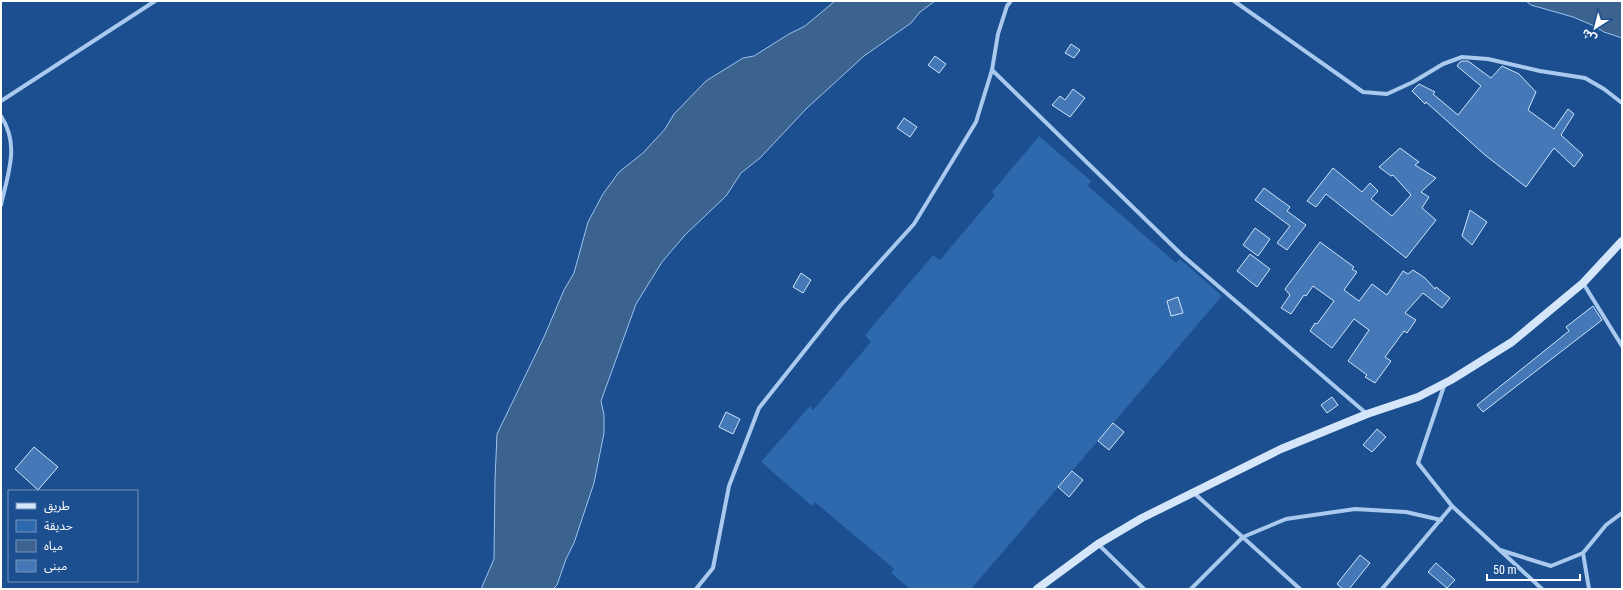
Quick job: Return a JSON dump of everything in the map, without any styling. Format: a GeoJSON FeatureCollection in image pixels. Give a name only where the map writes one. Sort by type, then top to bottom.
{"type":"FeatureCollection","features":[{"type":"Feature","properties":{"kind":"street"},"geometry":{"type":"LineString","coordinates":[[1,101],[155,1]]}},
{"type":"Feature","properties":{"kind":"street"},"geometry":{"type":"LineString","coordinates":[[696,589],[713,568],[729,486],[759,408],[840,306],[914,224],[976,122],[992,70],[998,34],[1007,6],[1011,1]]}},
{"type":"Feature","properties":{"kind":"street"},"geometry":{"type":"LineString","coordinates":[[1234,1],[1363,92],[1387,94],[1414,82],[1443,64],[1462,57],[1488,59],[1540,71],[1585,78],[1604,89],[1622,103]]}},
{"type":"Feature","properties":{"kind":"street"},"geometry":{"type":"LineString","coordinates":[[992,70],[1182,255],[1367,414]]}},
{"type":"Feature","properties":{"kind":"street"},"geometry":{"type":"LineString","coordinates":[[1,116],[7,125],[12,140],[11,155],[1,205]]}},
{"type":"Feature","properties":{"kind":"street"},"geometry":{"type":"LineString","coordinates":[[1037,589],[1098,544],[1142,518],[1281,449],[1367,414],[1418,397],[1446,383],[1512,342],[1583,283],[1622,240]]}},
{"type":"Feature","properties":{"kind":"street"},"geometry":{"type":"LineString","coordinates":[[1583,283],[1622,346]]}},
{"type":"Feature","properties":{"kind":"street"},"geometry":{"type":"LineString","coordinates":[[1446,383],[1418,463],[1452,506],[1542,589]]}},
{"type":"Feature","properties":{"kind":"street"},"geometry":{"type":"LineString","coordinates":[[1193,493],[1300,589]]}},
{"type":"Feature","properties":{"kind":"street"},"geometry":{"type":"LineString","coordinates":[[1382,589],[1452,506]]}},
{"type":"Feature","properties":{"kind":"street"},"geometry":{"type":"LineString","coordinates":[[1191,589],[1243,537],[1286,520],[1355,509],[1406,512],[1441,520]]}},
{"type":"Feature","properties":{"kind":"street"},"geometry":{"type":"LineString","coordinates":[[1499,549],[1551,566],[1583,553],[1606,525],[1622,513]]}},
{"type":"Feature","properties":{"kind":"street"},"geometry":{"type":"LineString","coordinates":[[1098,544],[1144,589]]}},
{"type":"Feature","properties":{"kind":"street"},"geometry":{"type":"LineString","coordinates":[[1583,553],[1589,589]]}},
{"type":"Feature","properties":{"kind":"green space"},"geometry":{"type":"Polygon","coordinates":[[[1039,136],[1091,181],[1088,186],[1176,263],[1180,259],[1222,296],[971,589],[910,589],[891,573],[894,569],[815,502],[812,506],[761,462],[810,406],[813,410],[871,342],[865,335],[933,255],[940,260],[995,195],[992,192],[1039,136]]]}},
{"type":"Feature","properties":{"kind":"water"},"geometry":{"type":"Polygon","coordinates":[[[835,1],[935,1],[920,12],[911,23],[864,56],[807,108],[760,158],[741,173],[726,196],[685,235],[662,262],[636,304],[601,401],[604,415],[604,433],[594,483],[574,543],[566,559],[557,585],[553,589],[481,589],[494,559],[497,434],[544,337],[564,290],[574,273],[588,222],[603,194],[619,172],[643,153],[665,129],[674,114],[706,81],[743,58],[754,56],[789,34],[805,26],[835,1]]]}},
{"type":"Feature","properties":{"kind":"water"},"geometry":{"type":"Polygon","coordinates":[[[1526,1],[1622,1],[1622,38],[1604,32],[1573,17],[1531,5],[1526,1]]]}},
{"type":"Feature","properties":{"kind":"building"},"geometry":{"type":"Polygon","coordinates":[[[1071,44],[1080,50],[1074,58],[1065,53],[1071,44]]]}},
{"type":"Feature","properties":{"kind":"building"},"geometry":{"type":"Polygon","coordinates":[[[935,56],[946,64],[939,73],[928,65],[935,56]]]}},
{"type":"Feature","properties":{"kind":"building"},"geometry":{"type":"Polygon","coordinates":[[[1462,61],[1468,61],[1491,78],[1502,66],[1519,74],[1536,92],[1528,110],[1554,129],[1568,109],[1574,114],[1561,135],[1583,155],[1574,167],[1554,148],[1526,187],[1485,155],[1426,102],[1425,104],[1412,91],[1419,84],[1435,92],[1433,94],[1458,115],[1481,86],[1457,66],[1462,61]]]}},
{"type":"Feature","properties":{"kind":"building"},"geometry":{"type":"Polygon","coordinates":[[[1073,89],[1085,98],[1070,117],[1052,105],[1060,96],[1065,100],[1073,89]]]}},
{"type":"Feature","properties":{"kind":"building"},"geometry":{"type":"Polygon","coordinates":[[[904,118],[917,127],[910,137],[897,128],[904,118]]]}},
{"type":"Feature","properties":{"kind":"building"},"geometry":{"type":"Polygon","coordinates":[[[1400,148],[1419,162],[1415,165],[1436,178],[1421,192],[1429,197],[1422,208],[1436,220],[1406,258],[1326,194],[1316,207],[1307,201],[1333,168],[1362,192],[1370,183],[1378,191],[1371,199],[1392,216],[1411,195],[1393,175],[1391,176],[1379,167],[1400,148]]]}},
{"type":"Feature","properties":{"kind":"building"},"geometry":{"type":"Polygon","coordinates":[[[1264,188],[1290,207],[1287,211],[1306,225],[1287,250],[1277,243],[1290,226],[1255,200],[1264,188]]]}},
{"type":"Feature","properties":{"kind":"building"},"geometry":{"type":"Polygon","coordinates":[[[1470,210],[1487,222],[1472,245],[1462,236],[1470,210]]]}},
{"type":"Feature","properties":{"kind":"building"},"geometry":{"type":"Polygon","coordinates":[[[1255,228],[1270,239],[1258,256],[1243,245],[1255,228]]]}},
{"type":"Feature","properties":{"kind":"building"},"geometry":{"type":"Polygon","coordinates":[[[1320,242],[1354,267],[1352,269],[1357,272],[1344,290],[1359,301],[1372,284],[1387,295],[1403,271],[1408,274],[1413,270],[1425,278],[1435,289],[1436,287],[1450,298],[1442,308],[1423,293],[1405,313],[1416,320],[1407,333],[1404,331],[1385,357],[1391,361],[1375,383],[1365,377],[1367,375],[1348,361],[1369,330],[1354,319],[1332,348],[1310,331],[1334,301],[1313,286],[1306,296],[1304,295],[1291,314],[1281,308],[1290,295],[1285,289],[1320,242]]]}},
{"type":"Feature","properties":{"kind":"building"},"geometry":{"type":"Polygon","coordinates":[[[1250,254],[1270,269],[1257,287],[1237,271],[1250,254]]]}},
{"type":"Feature","properties":{"kind":"building"},"geometry":{"type":"Polygon","coordinates":[[[801,273],[811,280],[803,293],[793,287],[801,273]]]}},
{"type":"Feature","properties":{"kind":"building"},"geometry":{"type":"Polygon","coordinates":[[[1178,297],[1183,313],[1171,316],[1167,301],[1178,297]]]}},
{"type":"Feature","properties":{"kind":"building"},"geometry":{"type":"Polygon","coordinates":[[[1593,306],[1602,320],[1483,412],[1477,405],[1569,331],[1566,327],[1593,306]]]}},
{"type":"Feature","properties":{"kind":"building"},"geometry":{"type":"Polygon","coordinates":[[[1332,397],[1338,405],[1327,413],[1321,405],[1332,397]]]}},
{"type":"Feature","properties":{"kind":"building"},"geometry":{"type":"Polygon","coordinates":[[[726,412],[740,419],[733,434],[719,427],[726,412]]]}},
{"type":"Feature","properties":{"kind":"building"},"geometry":{"type":"Polygon","coordinates":[[[1113,423],[1124,432],[1109,450],[1098,441],[1113,423]]]}},
{"type":"Feature","properties":{"kind":"building"},"geometry":{"type":"Polygon","coordinates":[[[1377,429],[1386,437],[1372,452],[1363,445],[1377,429]]]}},
{"type":"Feature","properties":{"kind":"building"},"geometry":{"type":"Polygon","coordinates":[[[34,447],[58,467],[38,490],[15,469],[34,447]]]}},
{"type":"Feature","properties":{"kind":"building"},"geometry":{"type":"Polygon","coordinates":[[[1072,471],[1083,480],[1069,497],[1058,487],[1072,471]]]}},
{"type":"Feature","properties":{"kind":"building"},"geometry":{"type":"Polygon","coordinates":[[[1360,555],[1370,563],[1349,589],[1343,589],[1337,584],[1360,555]]]}},
{"type":"Feature","properties":{"kind":"building"},"geometry":{"type":"Polygon","coordinates":[[[1436,563],[1455,580],[1447,588],[1428,572],[1436,563]]]}}]}
